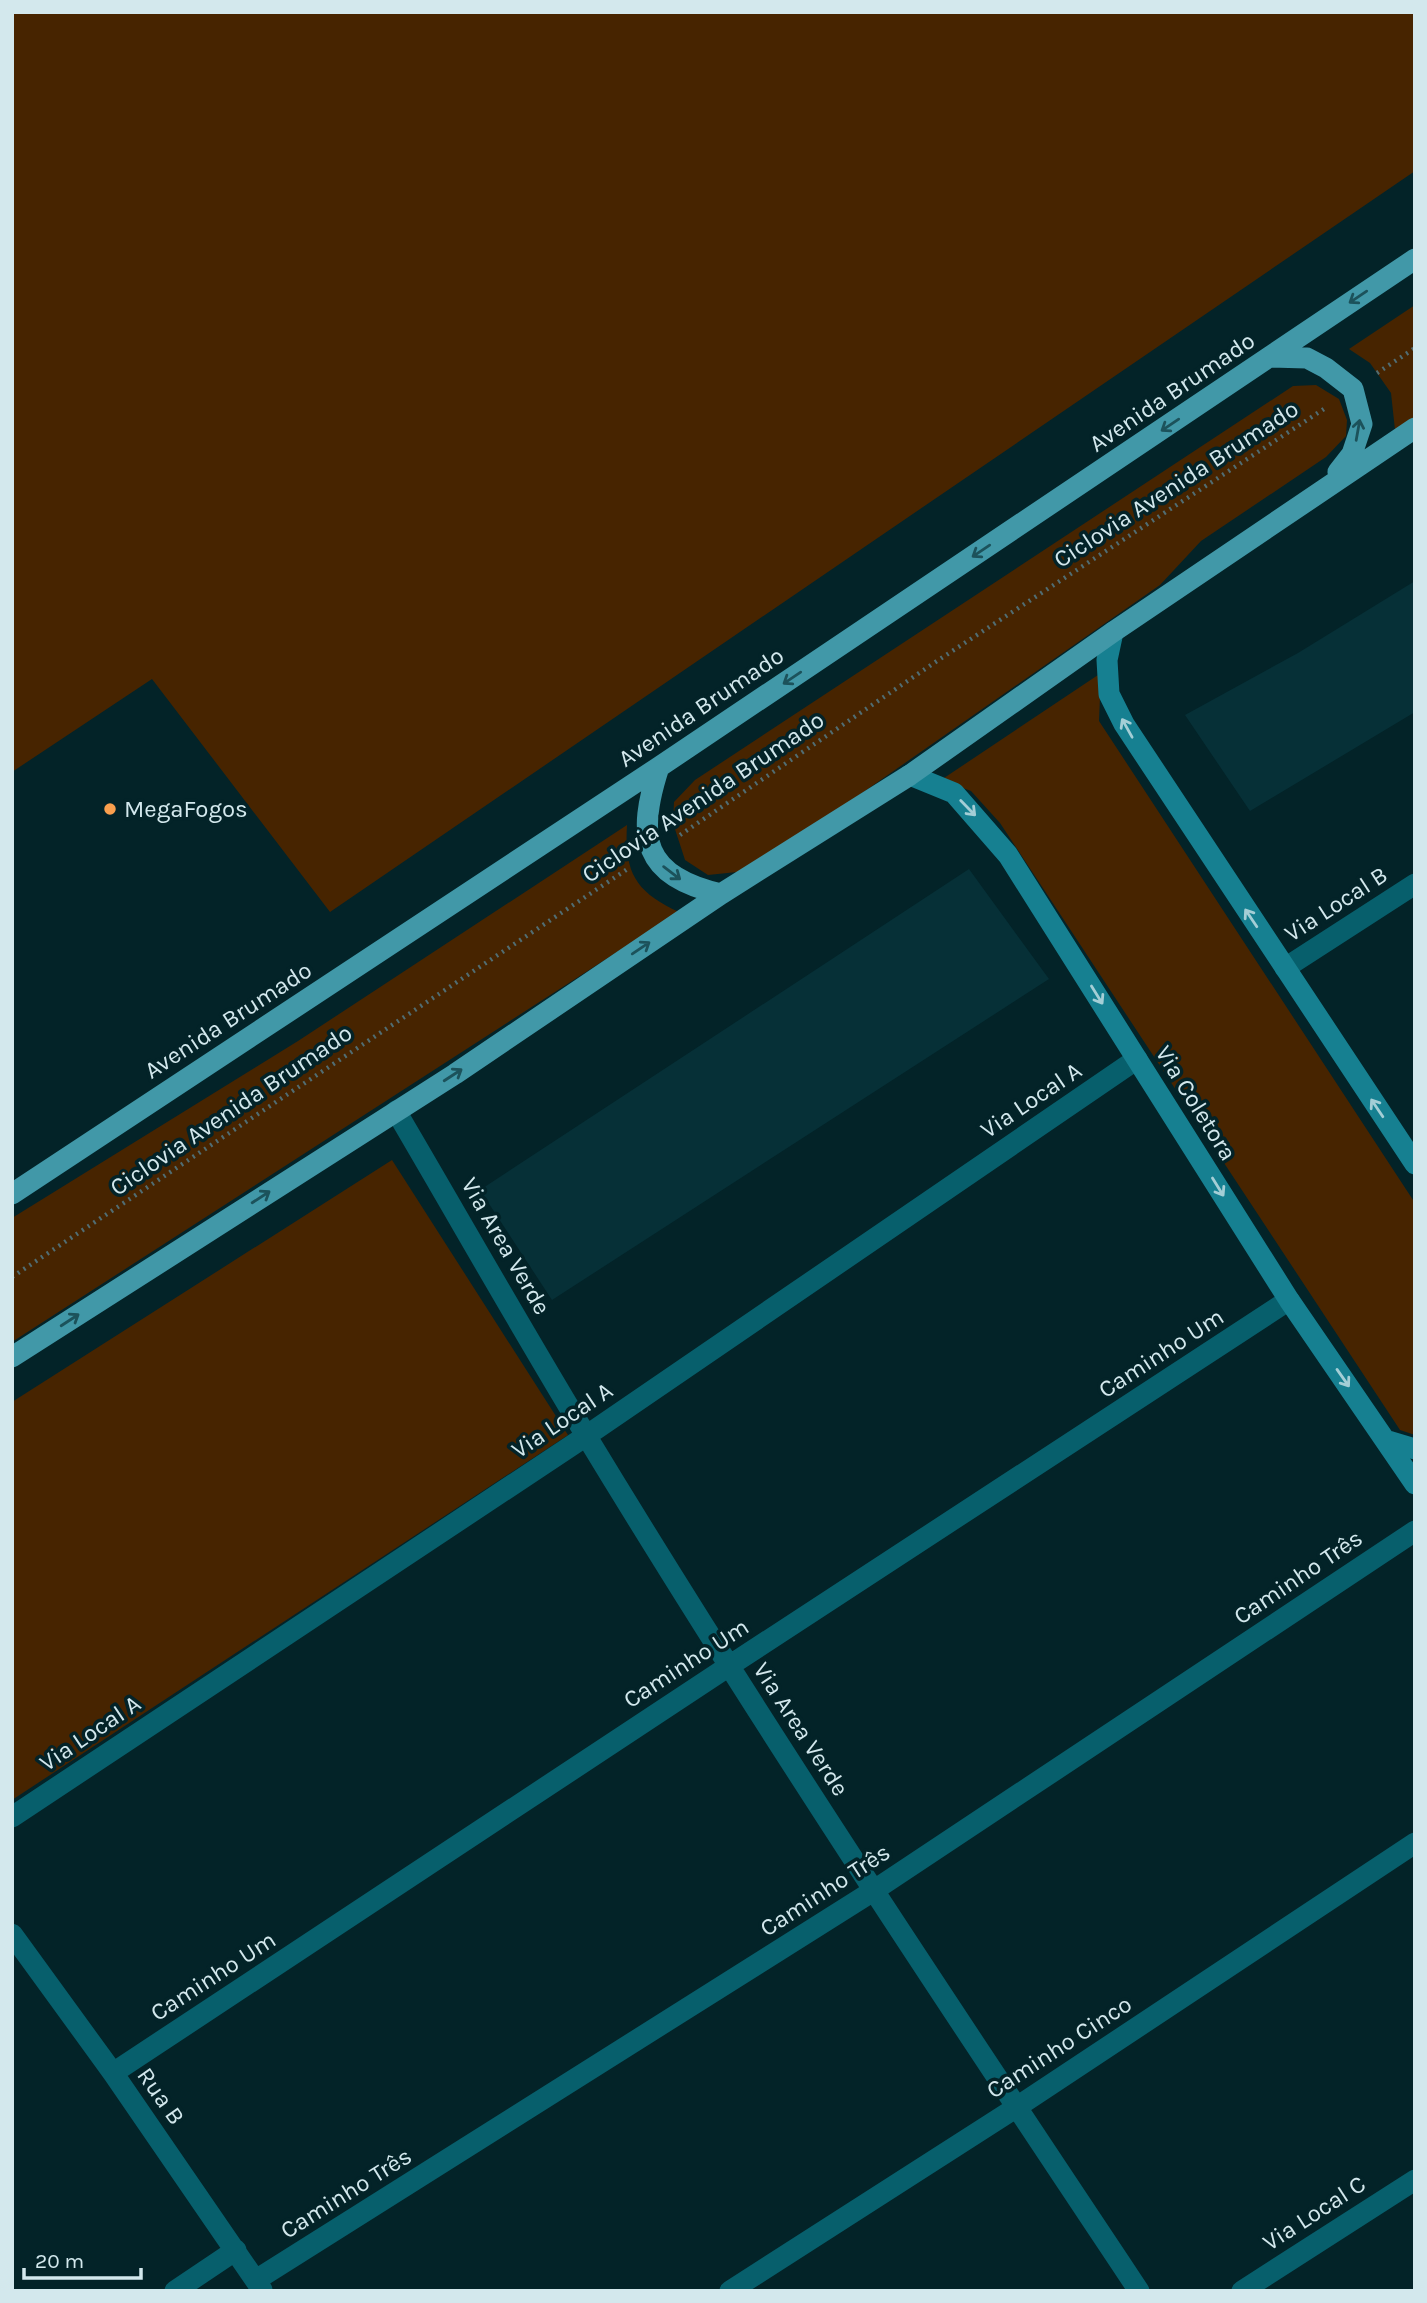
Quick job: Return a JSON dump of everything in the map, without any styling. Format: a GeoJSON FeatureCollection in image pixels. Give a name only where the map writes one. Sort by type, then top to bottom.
{"type":"FeatureCollection","features":[{"type":"Feature","properties":{"kind":"main road","name":"Avenida Brumado"},"geometry":{"type":"LineString","coordinates":[[12,1194],[659,767],[1415,259]]}},
{"type":"Feature","properties":{"kind":"main road"},"geometry":{"type":"LineString","coordinates":[[1271,357],[1307,358],[1326,368],[1353,389],[1362,424],[1352,454],[1325,487]]}},
{"type":"Feature","properties":{"kind":"main road"},"geometry":{"type":"LineString","coordinates":[[12,1357],[455,1074],[721,894],[910,775],[1113,632],[1415,428]]}},
{"type":"Feature","properties":{"kind":"main road"},"geometry":{"type":"LineString","coordinates":[[659,767],[648,802],[647,830],[651,854],[679,879],[721,894]]}},
{"type":"Feature","properties":{"kind":"street"},"geometry":{"type":"LineString","coordinates":[[1113,632],[1108,660],[1109,694],[1124,724],[1415,1164]]}},
{"type":"Feature","properties":{"kind":"street","name":"Via Coletora"},"geometry":{"type":"LineString","coordinates":[[910,775],[954,793],[1009,855],[1289,1300],[1415,1484]]}},
{"type":"Feature","properties":{"kind":"street","name":"Via Local B"},"geometry":{"type":"LineString","coordinates":[[1285,968],[1415,884]]}},
{"type":"Feature","properties":{"kind":"street","name":"Via Local A"},"geometry":{"type":"LineString","coordinates":[[12,1817],[586,1436],[1137,1059]]}},
{"type":"Feature","properties":{"kind":"street","name":"Via Area Verde"},"geometry":{"type":"LineString","coordinates":[[396,1111],[586,1436],[729,1666],[873,1891],[1139,2291]]}},
{"type":"Feature","properties":{"kind":"street","name":"Caminho Um"},"geometry":{"type":"LineString","coordinates":[[113,2073],[1289,1300]]}},
{"type":"Feature","properties":{"kind":"street"},"geometry":{"type":"LineString","coordinates":[[1385,1440],[1415,1449]]}},
{"type":"Feature","properties":{"kind":"street","name":"Caminho Três"},"geometry":{"type":"LineString","coordinates":[[259,2286],[873,1891],[1415,1531]]}},
{"type":"Feature","properties":{"kind":"street","name":"Caminho Cinco"},"geometry":{"type":"LineString","coordinates":[[730,2291],[1017,2107],[1415,1843]]}},
{"type":"Feature","properties":{"kind":"street","name":"Rua B"},"geometry":{"type":"LineString","coordinates":[[13,1938],[113,2073],[259,2286]]}},
{"type":"Feature","properties":{"kind":"street","name":"Via Local C"},"geometry":{"type":"LineString","coordinates":[[1242,2291],[1415,2180]]}},
{"type":"Feature","properties":{"kind":"street"},"geometry":{"type":"LineString","coordinates":[[175,2291],[236,2250]]}},
{"type":"Feature","properties":{"kind":"path","name":"Ciclovia Avenida Brumado"},"geometry":{"type":"LineString","coordinates":[[12,1277],[651,854],[937,661],[1415,348]]}},
{"type":"Feature","properties":{"kind":"shaded area"},"geometry":{"type":"Polygon","coordinates":[[[12,12],[1415,12],[1415,171],[330,912],[152,679],[12,772],[12,12]]]}},
{"type":"Feature","properties":{"kind":"shaded area"},"geometry":{"type":"Polygon","coordinates":[[[1415,305],[1415,417],[1395,430],[1391,393],[1370,363],[1349,349],[1415,305]]]}},
{"type":"Feature","properties":{"kind":"shaded area"},"geometry":{"type":"Polygon","coordinates":[[[1316,385],[1339,399],[1347,420],[1346,436],[1326,457],[1201,541],[1160,585],[766,860],[737,872],[708,875],[685,860],[673,823],[674,802],[695,780],[1293,386],[1316,385]]]}},
{"type":"Feature","properties":{"kind":"shaded area"},"geometry":{"type":"Polygon","coordinates":[[[1415,581],[1415,712],[1250,811],[1185,715],[1298,653],[1415,581]]]}},
{"type":"Feature","properties":{"kind":"shaded area"},"geometry":{"type":"Polygon","coordinates":[[[1101,673],[1099,721],[1415,1203],[1415,1435],[1400,1430],[1000,823],[971,791],[941,780],[1101,673]]]}},
{"type":"Feature","properties":{"kind":"shaded area"},"geometry":{"type":"Polygon","coordinates":[[[627,825],[628,856],[636,879],[652,897],[679,912],[12,1342],[12,1218],[298,1041],[627,825]]]}},
{"type":"Feature","properties":{"kind":"shaded area"},"geometry":{"type":"Polygon","coordinates":[[[969,869],[1049,979],[552,1300],[480,1190],[969,869]]]}},
{"type":"Feature","properties":{"kind":"shaded area"},"geometry":{"type":"Polygon","coordinates":[[[392,1160],[568,1435],[12,1800],[12,1402],[392,1160]]]}},
{"type":"Feature","properties":{"kind":"place","name":"MegaFogos"},"geometry":{"type":"Point","coordinates":[110,809]}}]}
